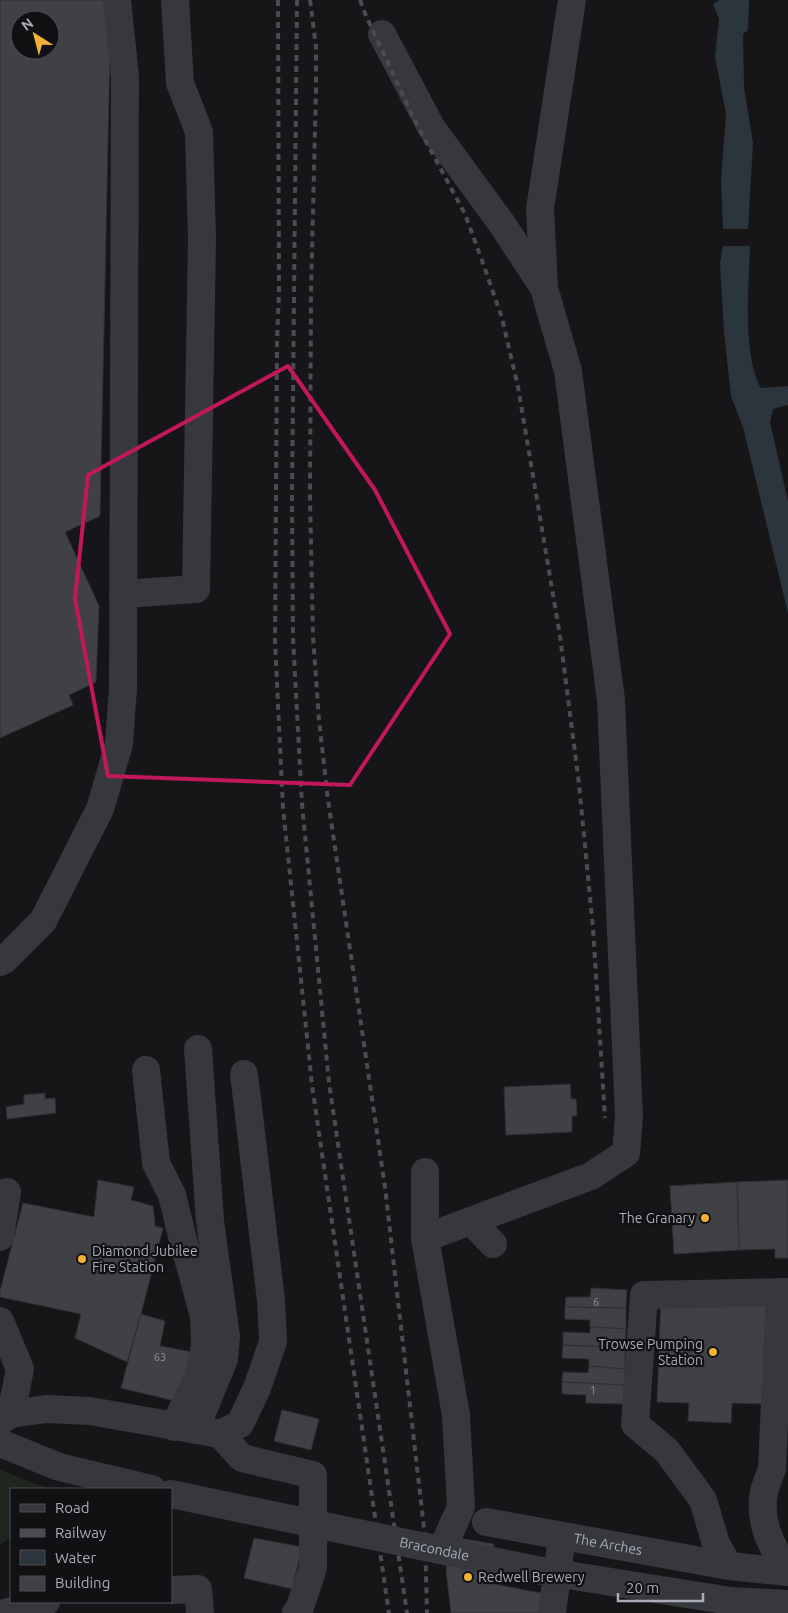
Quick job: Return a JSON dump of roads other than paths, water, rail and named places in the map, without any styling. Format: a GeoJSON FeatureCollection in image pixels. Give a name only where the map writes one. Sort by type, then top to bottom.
{"type":"FeatureCollection","features":[{"type":"Feature","properties":{"kind":"street"},"geometry":{"type":"LineString","coordinates":[[0,962],[44,920],[100,809],[119,744],[123,688],[125,77],[117,0]]}},
{"type":"Feature","properties":{"kind":"street"},"geometry":{"type":"LineString","coordinates":[[123,594],[196,589],[202,238],[199,132],[180,83],[175,0]]}},
{"type":"Feature","properties":{"kind":"street"},"geometry":{"type":"LineString","coordinates":[[425,1238],[591,1176],[626,1153],[629,1117],[610,700],[568,371],[544,288],[540,209],[572,0]]}},
{"type":"Feature","properties":{"kind":"street"},"geometry":{"type":"LineString","coordinates":[[382,34],[431,127],[502,224],[544,288]]}},
{"type":"Feature","properties":{"kind":"street"},"geometry":{"type":"LineString","coordinates":[[196,1430],[224,1359],[226,1337],[210,1221],[198,1049]]}},
{"type":"Feature","properties":{"kind":"street"},"geometry":{"type":"LineString","coordinates":[[146,1070],[156,1163],[172,1196],[204,1316],[205,1347],[198,1377],[196,1430]]}},
{"type":"Feature","properties":{"kind":"street"},"geometry":{"type":"LineString","coordinates":[[0,1321],[20,1369],[6,1417],[46,1409],[90,1411],[196,1430],[240,1424],[257,1388],[273,1342],[271,1300],[244,1074]]}},
{"type":"Feature","properties":{"kind":"street"},"geometry":{"type":"LineString","coordinates":[[425,1172],[425,1238],[457,1424],[461,1507],[442,1550]]}},
{"type":"Feature","properties":{"kind":"street"},"geometry":{"type":"LineString","coordinates":[[0,1237],[7,1192]]}},
{"type":"Feature","properties":{"kind":"street"},"geometry":{"type":"LineString","coordinates":[[471,1221],[493,1244]]}},
{"type":"Feature","properties":{"kind":"street"},"geometry":{"type":"LineString","coordinates":[[729,1566],[716,1544],[703,1500],[667,1452],[635,1424],[644,1294],[784,1292],[780,1469],[764,1492],[763,1520],[769,1542],[787,1572]]}},
{"type":"Feature","properties":{"kind":"street"},"geometry":{"type":"LineString","coordinates":[[196,1430],[242,1458],[313,1475],[312,1568],[298,1613],[296,1613]]}},
{"type":"Feature","properties":{"kind":"street"},"geometry":{"type":"LineString","coordinates":[[0,1443],[59,1467],[148,1488]]}},
{"type":"Feature","properties":{"kind":"street","name":"Bracondale"},"geometry":{"type":"LineString","coordinates":[[172,1494],[536,1570],[731,1601],[788,1604]]}},
{"type":"Feature","properties":{"kind":"street","name":"The Arches"},"geometry":{"type":"LineString","coordinates":[[486,1522],[729,1566],[787,1572]]}},
{"type":"Feature","properties":{"kind":"street"},"geometry":{"type":"LineString","coordinates":[[552,1613],[562,1536]]}},
{"type":"Feature","properties":{"kind":"street"},"geometry":{"type":"LineString","coordinates":[[172,1590],[198,1589],[200,1613]]}},
{"type":"Feature","properties":{"kind":"street"},"geometry":{"type":"LineString","coordinates":[[4,1613],[42,1603]]}},
{"type":"Feature","properties":{"kind":"water"},"geometry":{"type":"Polygon","coordinates":[[[719,0],[749,0],[748,30],[743,34],[744,87],[753,143],[748,229],[723,229],[721,181],[726,114],[715,57],[719,19],[713,4],[719,0]]]}},
{"type":"Feature","properties":{"kind":"water"},"geometry":{"type":"Polygon","coordinates":[[[723,246],[750,246],[749,336],[754,372],[760,387],[788,386],[788,405],[773,409],[770,422],[788,501],[788,613],[743,427],[731,396],[724,332],[720,263],[723,246]]]}},
{"type":"Feature","properties":{"kind":"railway"},"geometry":{"type":"LineString","coordinates":[[278,0],[279,290],[275,642],[283,808],[312,1085],[389,1613]]}},
{"type":"Feature","properties":{"kind":"railway"},"geometry":{"type":"LineString","coordinates":[[297,0],[292,497],[293,638],[302,804],[329,1083],[407,1613]]}},
{"type":"Feature","properties":{"kind":"railway"},"geometry":{"type":"LineString","coordinates":[[310,0],[316,47],[311,293],[310,499],[313,636],[319,720],[328,800],[385,1187],[425,1537],[427,1613]]}},
{"type":"Feature","properties":{"kind":"railway"},"geometry":{"type":"LineString","coordinates":[[360,0],[415,121],[465,214],[502,318],[518,387],[560,636],[579,784],[593,928],[605,1118]]}},
{"type":"Feature","properties":{"kind":"place","name":"The Granary"},"geometry":{"type":"Point","coordinates":[705,1218]}},
{"type":"Feature","properties":{"kind":"place","name":"Diamond Jubilee Fire Station"},"geometry":{"type":"Point","coordinates":[82,1259]}},
{"type":"Feature","properties":{"kind":"place","name":"Trowse Pumping Station"},"geometry":{"type":"Point","coordinates":[713,1352]}},
{"type":"Feature","properties":{"kind":"place","name":"Redwell Brewery"},"geometry":{"type":"Point","coordinates":[468,1577]}}]}
